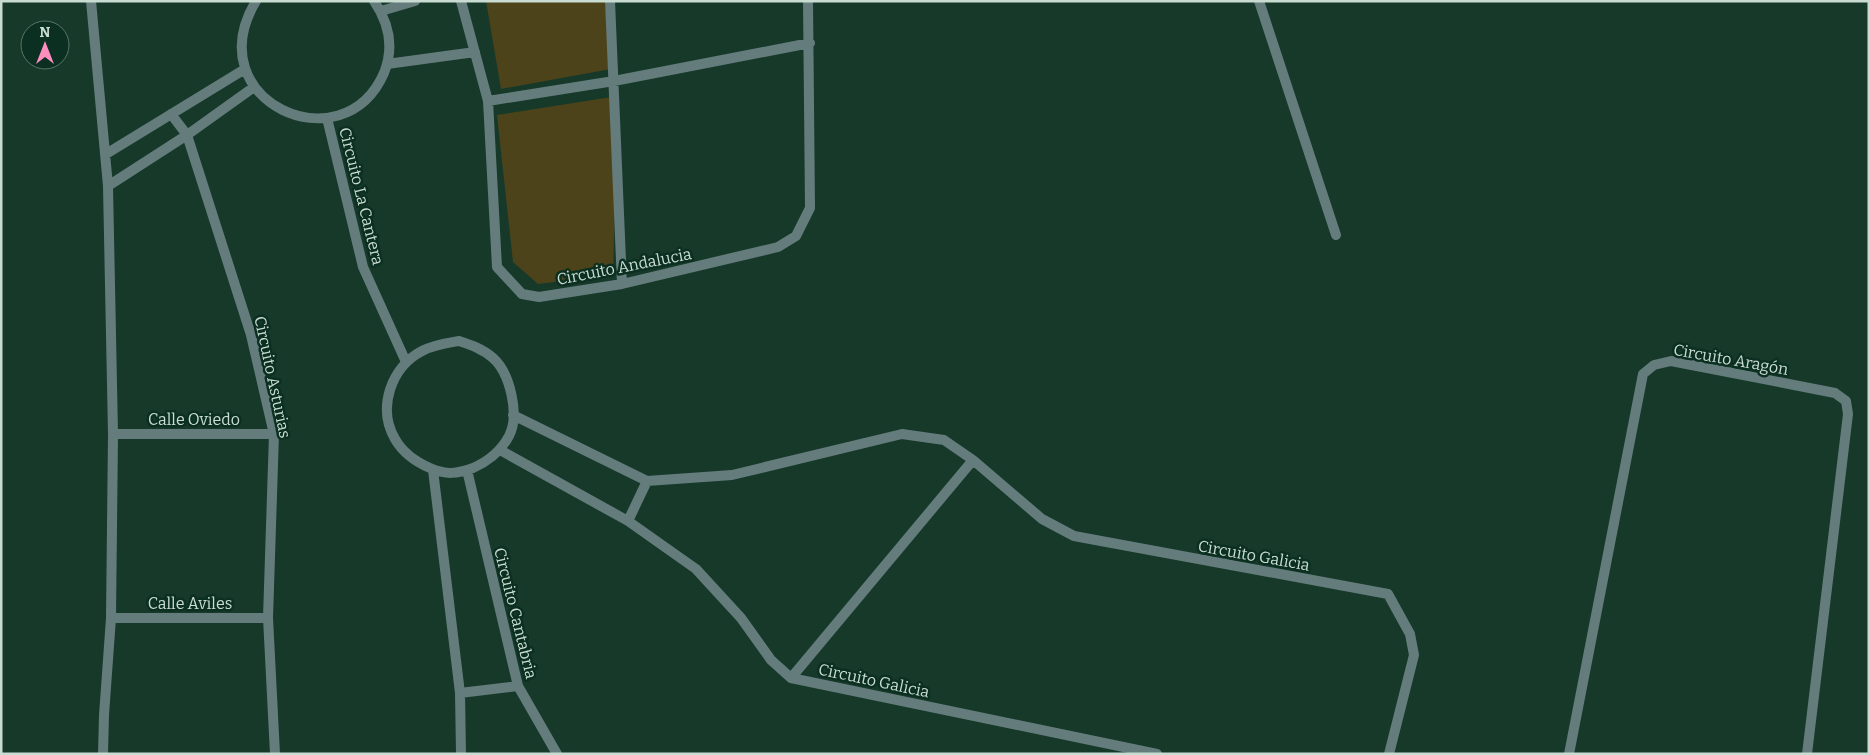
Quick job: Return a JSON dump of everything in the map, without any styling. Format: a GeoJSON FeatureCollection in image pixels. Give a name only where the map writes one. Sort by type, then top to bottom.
{"type":"FeatureCollection","features":[{"type":"Feature","properties":{"kind":"street"},"geometry":{"type":"LineString","coordinates":[[91,1],[108,186],[114,434],[111,618],[103,754]]}},
{"type":"Feature","properties":{"kind":"street","name":"Circuito La Cantera"},"geometry":{"type":"LineString","coordinates":[[256,1],[247,16],[242,33],[241,51],[245,69],[254,87],[268,103],[296,116],[327,118],[347,112],[365,100],[379,84],[387,64],[390,46],[388,28],[381,11],[374,1]]}},
{"type":"Feature","properties":{"kind":"street"},"geometry":{"type":"LineString","coordinates":[[381,11],[415,1]]}},
{"type":"Feature","properties":{"kind":"street","name":"Circuito Andalucia"},"geometry":{"type":"LineString","coordinates":[[461,1],[488,101],[497,267],[522,294],[539,298],[622,284],[778,247],[796,236],[810,208],[810,43],[808,1]]}},
{"type":"Feature","properties":{"kind":"street"},"geometry":{"type":"LineString","coordinates":[[610,1],[622,284]]}},
{"type":"Feature","properties":{"kind":"street"},"geometry":{"type":"LineString","coordinates":[[1259,1],[1336,235]]}},
{"type":"Feature","properties":{"kind":"street"},"geometry":{"type":"LineString","coordinates":[[488,101],[614,81],[810,43]]}},
{"type":"Feature","properties":{"kind":"street"},"geometry":{"type":"LineString","coordinates":[[387,64],[475,52]]}},
{"type":"Feature","properties":{"kind":"street"},"geometry":{"type":"LineString","coordinates":[[106,154],[245,69]]}},
{"type":"Feature","properties":{"kind":"street"},"geometry":{"type":"LineString","coordinates":[[108,186],[187,135],[254,87]]}},
{"type":"Feature","properties":{"kind":"street","name":"Circuito Asturias"},"geometry":{"type":"LineString","coordinates":[[172,114],[187,135],[251,335],[274,434],[268,618],[275,754]]}},
{"type":"Feature","properties":{"kind":"street","name":"Circuito La Cantera"},"geometry":{"type":"LineString","coordinates":[[327,118],[363,267],[406,362]]}},
{"type":"Feature","properties":{"kind":"street"},"geometry":{"type":"LineString","coordinates":[[459,341],[477,347],[493,358],[505,375],[512,394],[513,414],[511,434],[500,450],[485,463],[450,475],[418,463],[405,452],[395,439],[389,424],[387,407],[389,391],[396,375],[406,362],[422,351],[441,344],[459,341]]}},
{"type":"Feature","properties":{"kind":"street","name":"Circuito Aragón"},"geometry":{"type":"LineString","coordinates":[[1569,754],[1643,374],[1654,364],[1671,361],[1835,393],[1846,401],[1848,414],[1807,754]]}},
{"type":"Feature","properties":{"kind":"street","name":"Circuito Galicia"},"geometry":{"type":"LineString","coordinates":[[513,414],[647,480],[732,475],[902,434],[944,440],[973,460],[1042,519],[1074,536],[1388,594],[1410,634],[1414,654],[1389,754]]}},
{"type":"Feature","properties":{"kind":"street","name":"Calle Oviedo"},"geometry":{"type":"LineString","coordinates":[[114,434],[274,434]]}},
{"type":"Feature","properties":{"kind":"street"},"geometry":{"type":"LineString","coordinates":[[500,450],[628,521],[696,569],[741,618],[771,660],[791,678]]}},
{"type":"Feature","properties":{"kind":"street","name":"Circuito Galicia"},"geometry":{"type":"LineString","coordinates":[[973,460],[791,678],[1157,754]]}},
{"type":"Feature","properties":{"kind":"street"},"geometry":{"type":"LineString","coordinates":[[433,470],[460,693],[461,754]]}},
{"type":"Feature","properties":{"kind":"street","name":"Circuito Cantabria"},"geometry":{"type":"LineString","coordinates":[[466,470],[518,686],[557,754]]}},
{"type":"Feature","properties":{"kind":"street"},"geometry":{"type":"LineString","coordinates":[[628,521],[647,480]]}},
{"type":"Feature","properties":{"kind":"street","name":"Calle Aviles"},"geometry":{"type":"LineString","coordinates":[[111,618],[268,618]]}},
{"type":"Feature","properties":{"kind":"street"},"geometry":{"type":"LineString","coordinates":[[460,693],[518,686]]}},
{"type":"Feature","properties":{"kind":"shaded area"},"geometry":{"type":"Polygon","coordinates":[[[486,1],[605,1],[611,69],[501,89],[486,1]]]}},
{"type":"Feature","properties":{"kind":"shaded area"},"geometry":{"type":"Polygon","coordinates":[[[618,96],[613,275],[538,284],[513,262],[497,115],[618,96]]]}}]}
